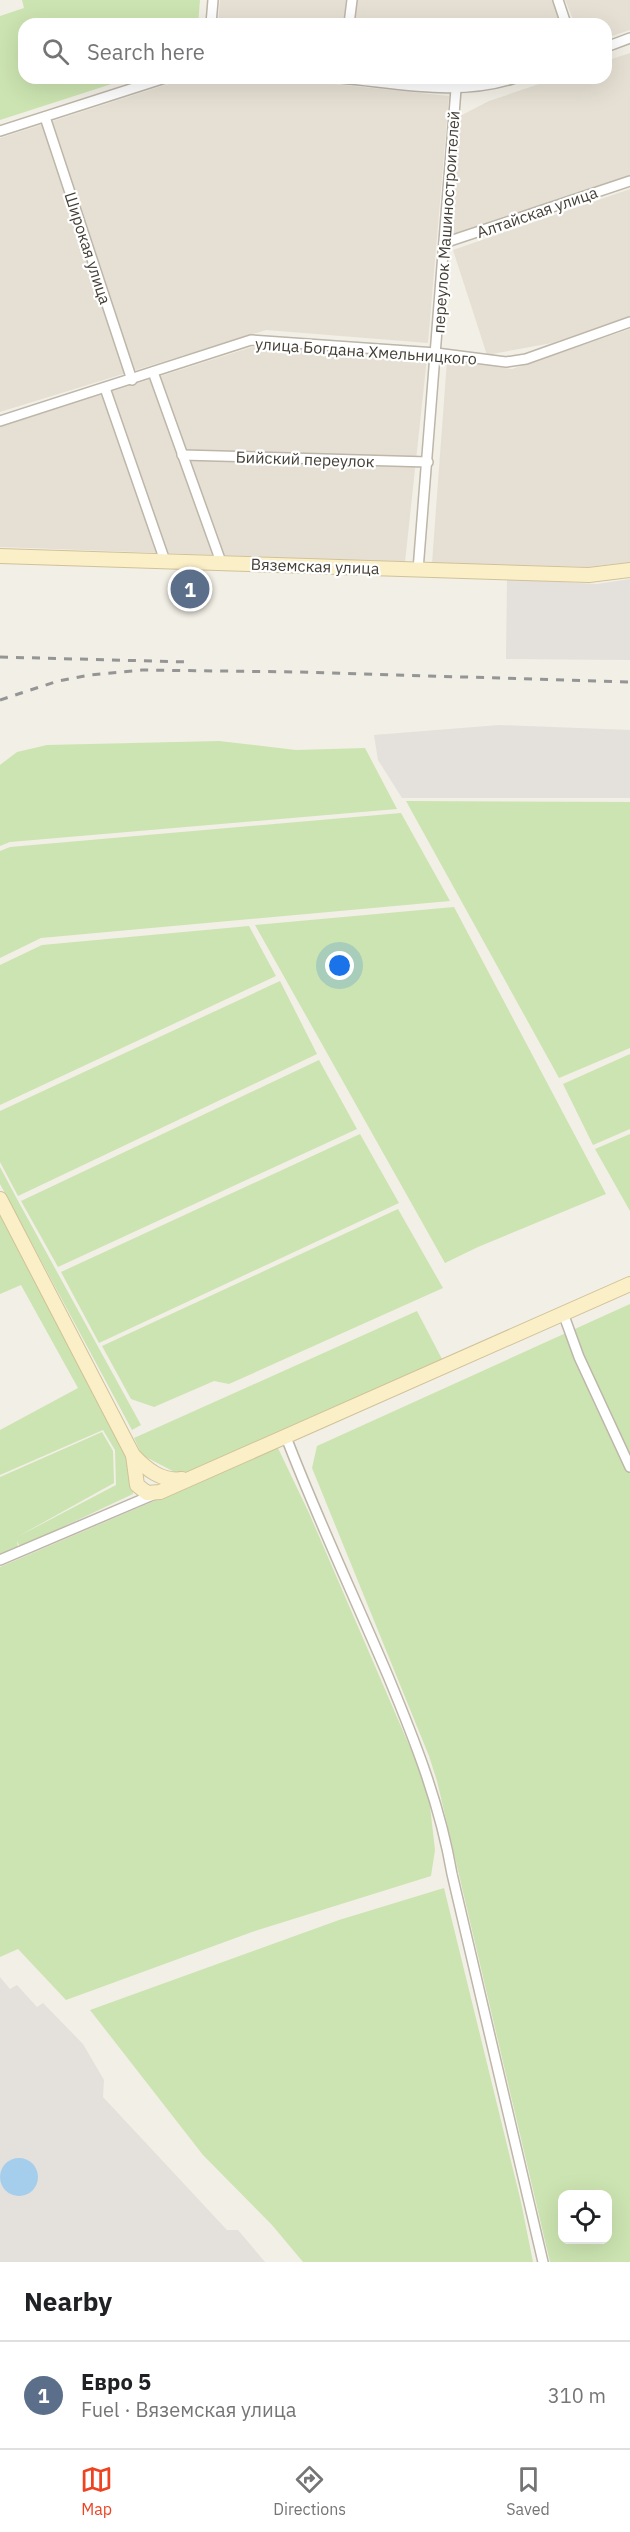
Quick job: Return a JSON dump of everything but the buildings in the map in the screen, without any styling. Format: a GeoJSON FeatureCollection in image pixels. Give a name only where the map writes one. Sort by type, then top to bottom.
{"type":"FeatureCollection","features":[{"type":"Feature","properties":{"kind":"main road","name":"Вяземская улица"},"geometry":{"type":"LineString","coordinates":[[0,556],[589,575],[630,570]]}},
{"type":"Feature","properties":{"kind":"main road"},"geometry":{"type":"LineString","coordinates":[[0,1199],[133,1455],[137,1485],[147,1493],[159,1492],[630,1284]]}},
{"type":"Feature","properties":{"kind":"main road"},"geometry":{"type":"LineString","coordinates":[[133,1455],[160,1476],[175,1480],[191,1478]]}},
{"type":"Feature","properties":{"kind":"street"},"geometry":{"type":"LineString","coordinates":[[212,18],[213,0]]}},
{"type":"Feature","properties":{"kind":"street"},"geometry":{"type":"LineString","coordinates":[[350,18],[351,0]]}},
{"type":"Feature","properties":{"kind":"street"},"geometry":{"type":"LineString","coordinates":[[558,0],[564,18]]}},
{"type":"Feature","properties":{"kind":"street"},"geometry":{"type":"LineString","coordinates":[[612,45],[630,38]]}},
{"type":"Feature","properties":{"kind":"street"},"geometry":{"type":"LineString","coordinates":[[0,131],[147,84]]}},
{"type":"Feature","properties":{"kind":"street"},"geometry":{"type":"LineString","coordinates":[[406,84],[456,89],[497,84]]}},
{"type":"Feature","properties":{"kind":"street","name":"переулок Машиностроителей"},"geometry":{"type":"LineString","coordinates":[[418,570],[456,89]]}},
{"type":"Feature","properties":{"kind":"street","name":"Широкая улица"},"geometry":{"type":"LineString","coordinates":[[45,117],[132,380]]}},
{"type":"Feature","properties":{"kind":"street","name":"Алтайская улица"},"geometry":{"type":"LineString","coordinates":[[444,243],[630,181]]}},
{"type":"Feature","properties":{"kind":"street","name":"улица Богдана Хмельницкого"},"geometry":{"type":"LineString","coordinates":[[0,420],[132,380],[251,340],[436,353],[506,363],[630,322]]}},
{"type":"Feature","properties":{"kind":"street"},"geometry":{"type":"LineString","coordinates":[[153,372],[221,562]]}},
{"type":"Feature","properties":{"kind":"street"},"geometry":{"type":"LineString","coordinates":[[105,388],[165,561]]}},
{"type":"Feature","properties":{"kind":"street","name":"Бийский переулок"},"geometry":{"type":"LineString","coordinates":[[183,455],[428,462]]}},
{"type":"Feature","properties":{"kind":"street"},"geometry":{"type":"LineString","coordinates":[[563,1313],[579,1356],[630,1467]]}},
{"type":"Feature","properties":{"kind":"street"},"geometry":{"type":"LineString","coordinates":[[286,1437],[311,1502],[353,1593],[419,1749],[446,1841],[543,2262]]}},
{"type":"Feature","properties":{"kind":"street"},"geometry":{"type":"LineString","coordinates":[[0,1560],[159,1492]]}},
{"type":"Feature","properties":{"kind":"shaded area"},"geometry":{"type":"Polygon","coordinates":[[[220,0],[346,0],[344,18],[218,18],[220,0]]]}},
{"type":"Feature","properties":{"kind":"shaded area"},"geometry":{"type":"Polygon","coordinates":[[[357,0],[553,0],[559,18],[356,18],[357,0]]]}},
{"type":"Feature","properties":{"kind":"shaded area"},"geometry":{"type":"Polygon","coordinates":[[[565,0],[630,0],[630,30],[612,36],[612,18],[572,18],[565,0]]]}},
{"type":"Feature","properties":{"kind":"shaded area"},"geometry":{"type":"Polygon","coordinates":[[[630,53],[630,177],[451,237],[458,117],[489,101],[539,84],[612,84],[612,59],[630,53]]]}},
{"type":"Feature","properties":{"kind":"shaded area"},"geometry":{"type":"Polygon","coordinates":[[[168,84],[334,84],[449,96],[428,343],[266,330],[0,412],[0,138],[168,84]]]}},
{"type":"Feature","properties":{"kind":"shaded area"},"geometry":{"type":"Polygon","coordinates":[[[630,189],[630,316],[552,343],[487,355],[453,250],[630,189]]]}},
{"type":"Feature","properties":{"kind":"shaded area"},"geometry":{"type":"Polygon","coordinates":[[[630,329],[630,562],[589,567],[432,563],[447,360],[512,369],[630,329]]]}},
{"type":"Feature","properties":{"kind":"shaded area"},"geometry":{"type":"Polygon","coordinates":[[[252,347],[427,358],[405,562],[0,547],[0,427],[252,347]]]}},
{"type":"Feature","properties":{"kind":"shaded area"},"geometry":{"type":"Polygon","coordinates":[[[507,579],[597,584],[630,579],[630,660],[506,659],[507,579]]]}},
{"type":"Feature","properties":{"kind":"shaded area"},"geometry":{"type":"Polygon","coordinates":[[[499,725],[630,730],[630,798],[402,798],[378,760],[374,735],[499,725]]]}},
{"type":"Feature","properties":{"kind":"shaded area"},"geometry":{"type":"Polygon","coordinates":[[[0,1977],[10,1989],[17,1985],[37,2007],[43,2003],[83,2044],[104,2080],[103,2097],[227,2230],[238,2230],[265,2262],[0,2262],[0,1977]]]}},
{"type":"Feature","properties":{"kind":"green space"},"geometry":{"type":"Polygon","coordinates":[[[22,0],[200,0],[198,18],[18,18],[18,84],[111,84],[0,120],[0,16],[24,8],[22,0]]]}},
{"type":"Feature","properties":{"kind":"green space"},"geometry":{"type":"Polygon","coordinates":[[[219,741],[296,750],[365,748],[397,809],[10,842],[0,846],[0,765],[17,752],[47,745],[219,741]]]}},
{"type":"Feature","properties":{"kind":"green space"},"geometry":{"type":"Polygon","coordinates":[[[406,801],[630,802],[630,1048],[559,1078],[406,801]]]}},
{"type":"Feature","properties":{"kind":"green space"},"geometry":{"type":"Polygon","coordinates":[[[401,813],[450,901],[41,938],[0,958],[0,851],[10,847],[401,813]]]}},
{"type":"Feature","properties":{"kind":"green space"},"geometry":{"type":"Polygon","coordinates":[[[454,907],[606,1194],[445,1263],[255,925],[454,907]]]}},
{"type":"Feature","properties":{"kind":"green space"},"geometry":{"type":"Polygon","coordinates":[[[249,926],[276,976],[0,1105],[0,965],[42,945],[249,926]]]}},
{"type":"Feature","properties":{"kind":"green space"},"geometry":{"type":"Polygon","coordinates":[[[280,981],[317,1054],[18,1196],[0,1162],[0,1111],[280,981]]]}},
{"type":"Feature","properties":{"kind":"green space"},"geometry":{"type":"Polygon","coordinates":[[[630,1054],[630,1129],[593,1145],[563,1084],[630,1054]]]}},
{"type":"Feature","properties":{"kind":"green space"},"geometry":{"type":"Polygon","coordinates":[[[319,1060],[357,1129],[58,1267],[21,1201],[319,1060]]]}},
{"type":"Feature","properties":{"kind":"green space"},"geometry":{"type":"Polygon","coordinates":[[[360,1134],[399,1203],[99,1343],[61,1272],[360,1134]]]}},
{"type":"Feature","properties":{"kind":"green space"},"geometry":{"type":"Polygon","coordinates":[[[630,1134],[630,1211],[595,1149],[630,1134]]]}},
{"type":"Feature","properties":{"kind":"green space"},"geometry":{"type":"Polygon","coordinates":[[[0,1167],[141,1425],[132,1430],[0,1184],[0,1167]]]}},
{"type":"Feature","properties":{"kind":"green space"},"geometry":{"type":"Polygon","coordinates":[[[398,1209],[443,1288],[229,1384],[214,1381],[154,1407],[131,1399],[102,1346],[398,1209]]]}},
{"type":"Feature","properties":{"kind":"green space"},"geometry":{"type":"Polygon","coordinates":[[[0,1211],[131,1458],[133,1494],[20,1547],[17,1541],[18,1547],[0,1555],[0,1477],[102,1432],[113,1451],[114,1483],[17,1537],[116,1485],[115,1450],[103,1430],[0,1475],[0,1430],[78,1388],[21,1285],[0,1294],[0,1211]]]}},
{"type":"Feature","properties":{"kind":"green space"},"geometry":{"type":"Polygon","coordinates":[[[630,1304],[630,2262],[550,2262],[437,1781],[429,1756],[312,1468],[317,1446],[630,1304]]]}},
{"type":"Feature","properties":{"kind":"green space"},"geometry":{"type":"Polygon","coordinates":[[[417,1311],[442,1359],[182,1476],[142,1455],[134,1438],[417,1311]]]}},
{"type":"Feature","properties":{"kind":"green space"},"geometry":{"type":"Polygon","coordinates":[[[278,1448],[309,1513],[428,1789],[435,1850],[431,1876],[252,1932],[66,2000],[18,1949],[0,1957],[0,1567],[278,1448]]]}},
{"type":"Feature","properties":{"kind":"green space"},"geometry":{"type":"Polygon","coordinates":[[[444,1888],[521,2202],[533,2262],[303,2262],[272,2225],[203,2155],[90,2010],[339,1920],[444,1888]]]}},
{"type":"Feature","properties":{"kind":"water"},"geometry":{"type":"Polygon","coordinates":[[[19,2158],[26,2159],[32,2164],[37,2170],[37,2184],[32,2190],[26,2195],[19,2196],[12,2195],[6,2190],[1,2184],[0,2177],[1,2170],[6,2164],[12,2159],[19,2158]]]}},
{"type":"Feature","properties":{"kind":"railway"},"geometry":{"type":"LineString","coordinates":[[0,657],[189,662]]}},
{"type":"Feature","properties":{"kind":"railway"},"geometry":{"type":"LineString","coordinates":[[0,700],[58,681],[142,670],[298,672],[630,682]]}},
{"type":"Feature","properties":{"kind":"place","name":"Евро 5"},"geometry":{"type":"Point","coordinates":[190,589]}}]}
